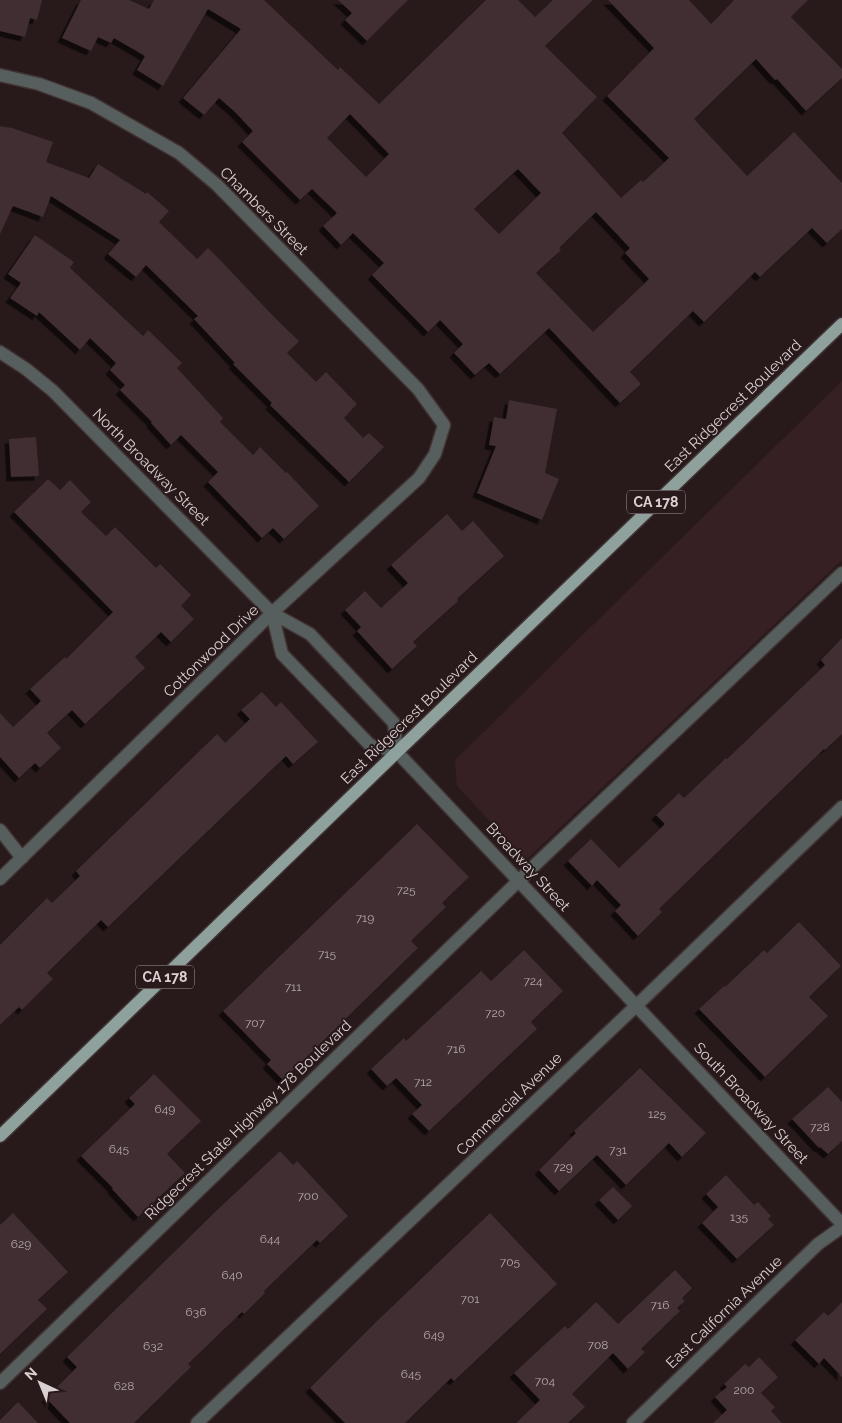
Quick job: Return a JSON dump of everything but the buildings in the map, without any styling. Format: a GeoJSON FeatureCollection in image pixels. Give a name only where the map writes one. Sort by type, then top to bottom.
{"type":"FeatureCollection","features":[{"type":"Feature","properties":{"kind":"main road","name":"East Ridgecrest Boulevard"},"geometry":{"type":"LineString","coordinates":[[0,1136],[842,324]]}},
{"type":"Feature","properties":{"kind":"street","name":"Chambers Street"},"geometry":{"type":"LineString","coordinates":[[0,75],[39,84],[90,103],[179,153],[210,178],[418,389],[444,425],[439,443]]}},
{"type":"Feature","properties":{"kind":"street","name":"North Broadway Street"},"geometry":{"type":"LineString","coordinates":[[0,352],[26,368],[53,391],[272,613]]}},
{"type":"Feature","properties":{"kind":"street","name":"Cottonwood Drive"},"geometry":{"type":"LineString","coordinates":[[0,879],[272,613],[419,478],[435,454],[439,443]]}},
{"type":"Feature","properties":{"kind":"street","name":"Ridgecrest State Highway 178 Boulevard"},"geometry":{"type":"LineString","coordinates":[[0,1383],[518,881],[842,573]]}},
{"type":"Feature","properties":{"kind":"street"},"geometry":{"type":"LineString","coordinates":[[272,613],[310,634],[394,723],[397,752],[370,746],[282,654],[272,613]]}},
{"type":"Feature","properties":{"kind":"street","name":"Broadway Street"},"geometry":{"type":"LineString","coordinates":[[397,752],[637,1005]]}},
{"type":"Feature","properties":{"kind":"street","name":"Commercial Avenue"},"geometry":{"type":"LineString","coordinates":[[197,1423],[637,1005],[842,807]]}},
{"type":"Feature","properties":{"kind":"street"},"geometry":{"type":"LineString","coordinates":[[0,830],[22,858]]}},
{"type":"Feature","properties":{"kind":"street","name":"South Broadway Street"},"geometry":{"type":"LineString","coordinates":[[637,1005],[842,1226]]}},
{"type":"Feature","properties":{"kind":"street","name":"East California Avenue"},"geometry":{"type":"LineString","coordinates":[[634,1423],[818,1244],[842,1226]]}},
{"type":"Feature","properties":{"kind":"shaded area"},"geometry":{"type":"Polygon","coordinates":[[[842,381],[842,560],[526,860],[457,786],[455,760],[842,381]]]}}]}
